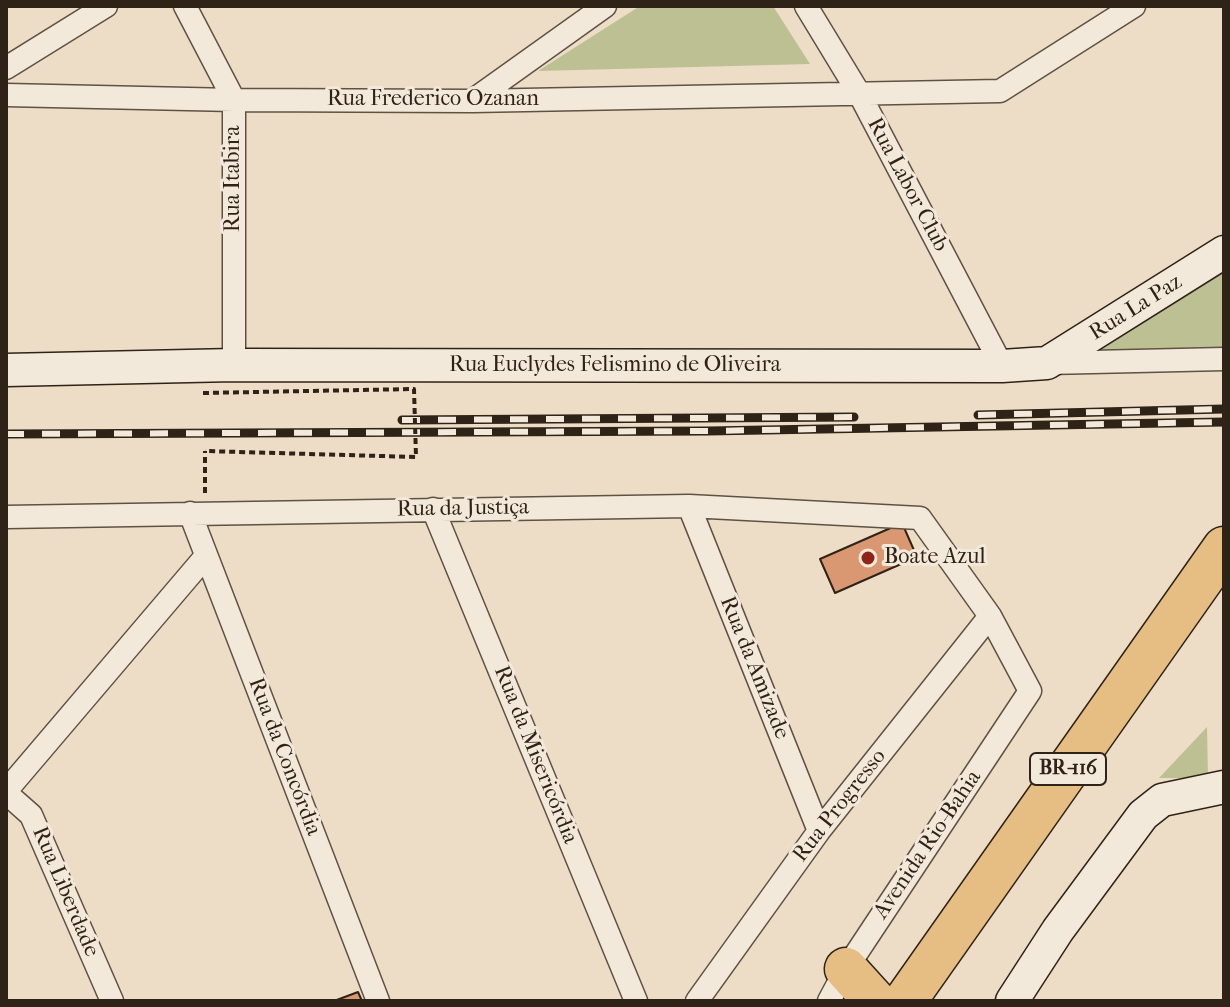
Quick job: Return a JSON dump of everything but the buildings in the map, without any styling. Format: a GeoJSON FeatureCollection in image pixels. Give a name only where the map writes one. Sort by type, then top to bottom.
{"type":"FeatureCollection","features":[{"type":"Feature","properties":{"kind":"highway","name":"BR-116"},"geometry":{"type":"LineString","coordinates":[[897,998],[1224,548]]}},
{"type":"Feature","properties":{"kind":"highway"},"geometry":{"type":"LineString","coordinates":[[837,985],[897,998]]}},
{"type":"Feature","properties":{"kind":"street"},"geometry":{"type":"LineString","coordinates":[[6,68],[106,6]]}},
{"type":"Feature","properties":{"kind":"street","name":"Rua Itabira"},"geometry":{"type":"LineString","coordinates":[[185,6],[234,100],[234,365]]}},
{"type":"Feature","properties":{"kind":"street"},"geometry":{"type":"LineString","coordinates":[[472,101],[605,6]]}},
{"type":"Feature","properties":{"kind":"street","name":"Rua Labor Club"},"geometry":{"type":"LineString","coordinates":[[806,6],[860,95],[1002,366]]}},
{"type":"Feature","properties":{"kind":"street","name":"Rua Frederico Ozanan"},"geometry":{"type":"LineString","coordinates":[[6,95],[472,101],[1000,91],[1134,6]]}},
{"type":"Feature","properties":{"kind":"street","name":"Rua La Paz"},"geometry":{"type":"LineString","coordinates":[[1047,363],[1224,252]]}},
{"type":"Feature","properties":{"kind":"street","name":"Rua Euclydes Felismino de Oliveira"},"geometry":{"type":"LineString","coordinates":[[6,370],[234,365],[1002,366],[1224,359]]}},
{"type":"Feature","properties":{"kind":"street","name":"Rua da Justiça"},"geometry":{"type":"LineString","coordinates":[[6,517],[689,506],[920,518],[990,616]]}},
{"type":"Feature","properties":{"kind":"street","name":"Rua da Amizade"},"geometry":{"type":"LineString","coordinates":[[689,506],[819,831]]}},
{"type":"Feature","properties":{"kind":"street","name":"Rua da Misericórdia"},"geometry":{"type":"LineString","coordinates":[[433,509],[636,1001]]}},
{"type":"Feature","properties":{"kind":"street","name":"Rua da Concórdia"},"geometry":{"type":"LineString","coordinates":[[197,513],[206,556],[378,1001]]}},
{"type":"Feature","properties":{"kind":"street"},"geometry":{"type":"LineString","coordinates":[[6,792],[206,556]]}},
{"type":"Feature","properties":{"kind":"street","name":"Rua Progresso"},"geometry":{"type":"LineString","coordinates":[[697,1001],[819,831],[990,616]]}},
{"type":"Feature","properties":{"kind":"street","name":"Avenida Rio-Bahia"},"geometry":{"type":"LineString","coordinates":[[837,985],[1030,691],[990,616]]}},
{"type":"Feature","properties":{"kind":"street"},"geometry":{"type":"LineString","coordinates":[[1012,1001],[1058,930],[1143,815],[1162,800],[1224,787]]}},
{"type":"Feature","properties":{"kind":"street","name":"Rua Liberdade"},"geometry":{"type":"LineString","coordinates":[[6,792],[31,815],[112,1001]]}},
{"type":"Feature","properties":{"kind":"path"},"geometry":{"type":"LineString","coordinates":[[197,513],[205,451],[416,457],[414,389],[203,393]]}},
{"type":"Feature","properties":{"kind":"green space"},"geometry":{"type":"Polygon","coordinates":[[[640,6],[773,6],[810,64],[538,71],[640,6]]]}},
{"type":"Feature","properties":{"kind":"green space"},"geometry":{"type":"Polygon","coordinates":[[[1224,265],[1224,349],[1080,353],[1224,265]]]}},
{"type":"Feature","properties":{"kind":"green space"},"geometry":{"type":"Polygon","coordinates":[[[1207,727],[1208,778],[1159,778],[1207,727]]]}},
{"type":"Feature","properties":{"kind":"railway"},"geometry":{"type":"LineString","coordinates":[[978,415],[1224,409]]}},
{"type":"Feature","properties":{"kind":"railway"},"geometry":{"type":"LineString","coordinates":[[402,420],[854,417]]}},
{"type":"Feature","properties":{"kind":"railway"},"geometry":{"type":"LineString","coordinates":[[6,434],[708,431],[1224,422]]}},
{"type":"Feature","properties":{"kind":"place","name":"Boate Azul"},"geometry":{"type":"Point","coordinates":[868,558]}}]}
